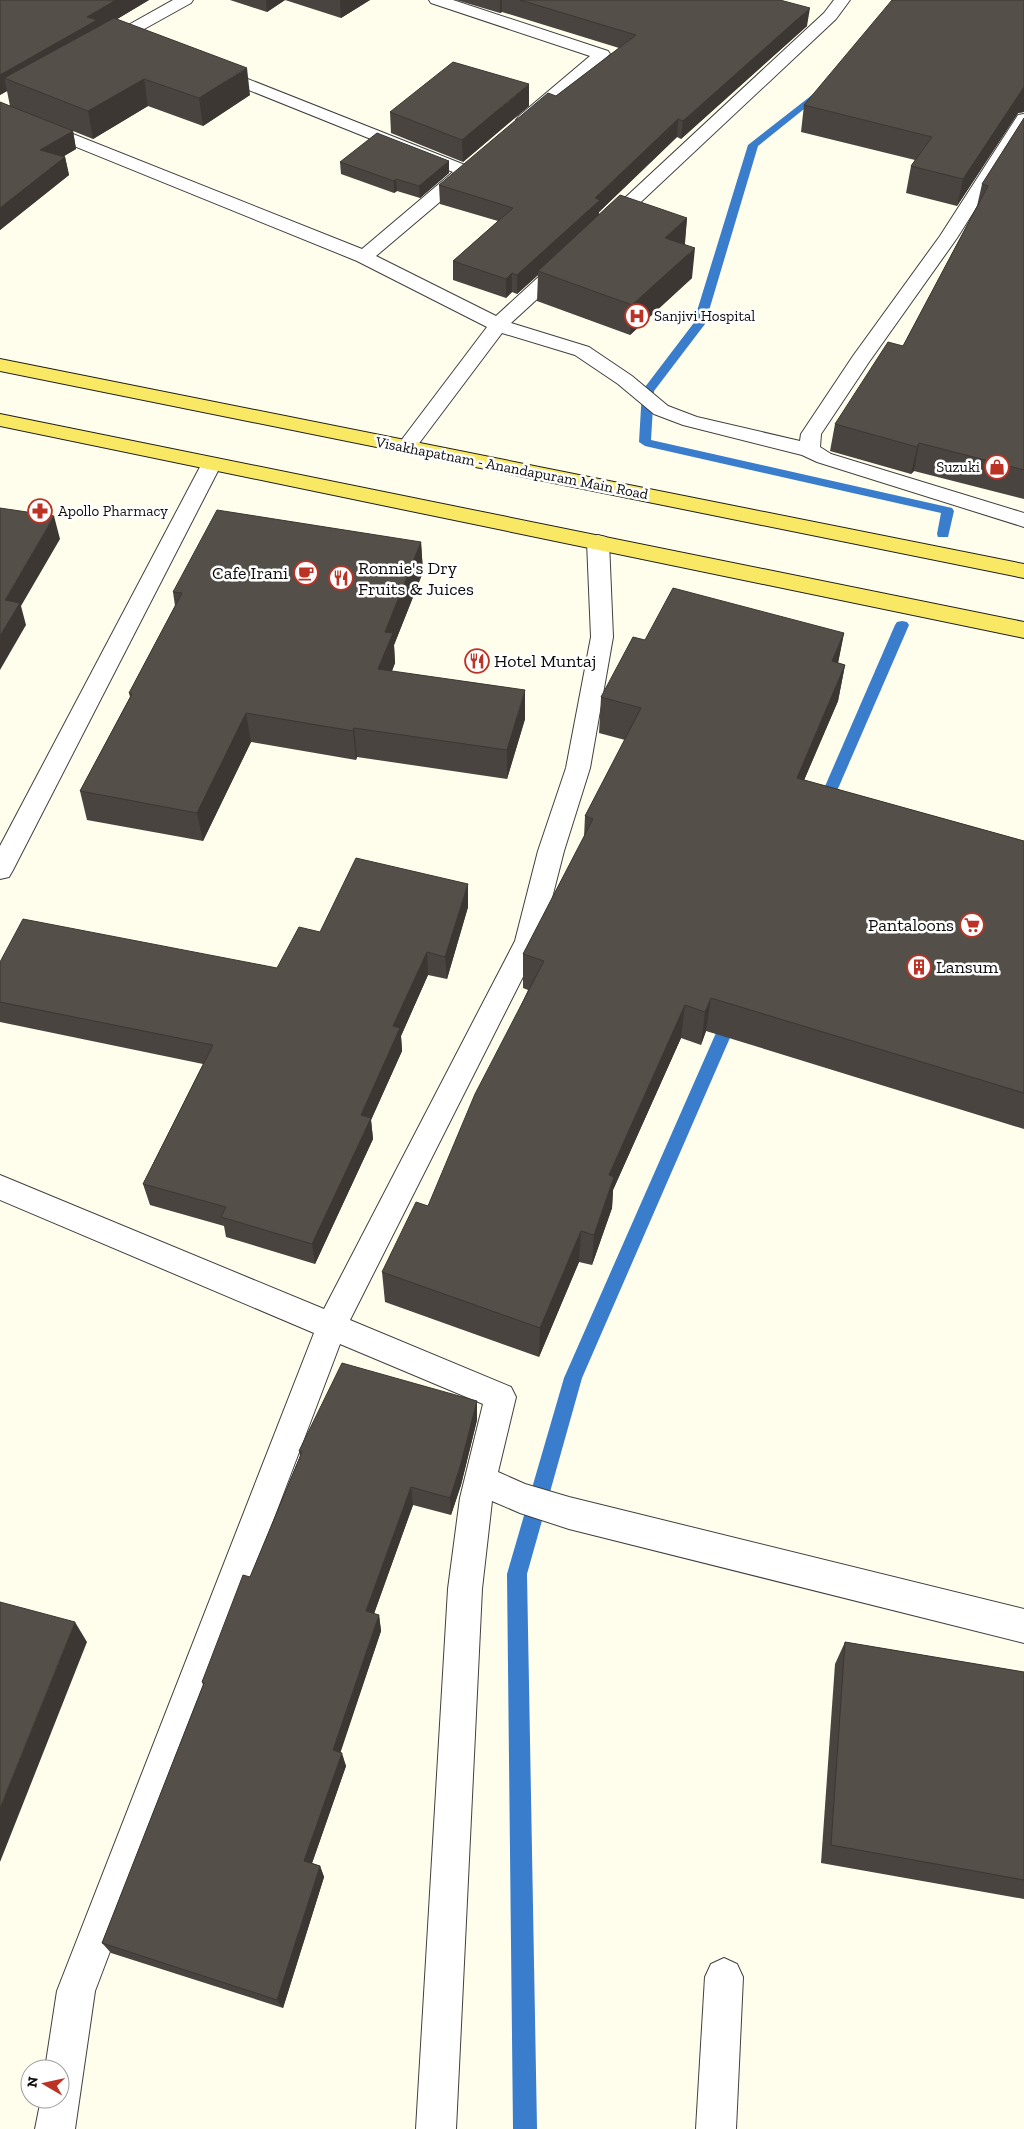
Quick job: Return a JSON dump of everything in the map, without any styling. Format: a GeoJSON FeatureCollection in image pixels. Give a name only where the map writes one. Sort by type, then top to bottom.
{"type":"FeatureCollection","features":[{"type":"Feature","properties":{"kind":"main road","name":"Visakhapatnam - Anandapuram Main Road"},"geometry":{"type":"LineString","coordinates":[[0,365],[1024,571]]}},
{"type":"Feature","properties":{"kind":"main road"},"geometry":{"type":"LineString","coordinates":[[0,420],[1024,630]]}},
{"type":"Feature","properties":{"kind":"main road"},"geometry":{"type":"LineString","coordinates":[[946,614],[1024,641]]}},
{"type":"Feature","properties":{"kind":"street"},"geometry":{"type":"LineString","coordinates":[[91,53],[186,0]]}},
{"type":"Feature","properties":{"kind":"street"},"geometry":{"type":"LineString","coordinates":[[437,0],[602,54],[515,128]]}},
{"type":"Feature","properties":{"kind":"street"},"geometry":{"type":"LineString","coordinates":[[592,238],[830,16],[842,0]]}},
{"type":"Feature","properties":{"kind":"street"},"geometry":{"type":"LineString","coordinates":[[811,10],[830,16]]}},
{"type":"Feature","properties":{"kind":"street"},"geometry":{"type":"LineString","coordinates":[[124,34],[142,42]]}},
{"type":"Feature","properties":{"kind":"street"},"geometry":{"type":"LineString","coordinates":[[197,64],[465,171]]}},
{"type":"Feature","properties":{"kind":"street"},"geometry":{"type":"LineString","coordinates":[[3,104],[364,257],[498,325],[582,351],[625,380],[661,410],[690,421],[809,450],[824,458],[1024,520]]}},
{"type":"Feature","properties":{"kind":"street"},"geometry":{"type":"LineString","coordinates":[[809,450],[811,434],[860,360],[948,238],[1024,119]]}},
{"type":"Feature","properties":{"kind":"street"},"geometry":{"type":"LineString","coordinates":[[364,257],[479,159]]}},
{"type":"Feature","properties":{"kind":"street"},"geometry":{"type":"LineString","coordinates":[[407,446],[498,325],[578,251]]}},
{"type":"Feature","properties":{"kind":"street"},"geometry":{"type":"LineString","coordinates":[[0,870],[212,465]]}},
{"type":"Feature","properties":{"kind":"street"},"geometry":{"type":"LineString","coordinates":[[66,2059],[76,1991],[332,1325],[528,941],[551,851],[578,768],[602,637],[598,542]]}},
{"type":"Feature","properties":{"kind":"street"},"geometry":{"type":"LineString","coordinates":[[0,1187],[500,1397],[476,1498],[465,1589],[436,2129]]}},
{"type":"Feature","properties":{"kind":"street"},"geometry":{"type":"LineString","coordinates":[[480,1479],[520,1498],[569,1513],[1024,1626]]}},
{"type":"Feature","properties":{"kind":"street"},"geometry":{"type":"LineString","coordinates":[[716,2129],[724,1977]]}},
{"type":"Feature","properties":{"kind":"street"},"geometry":{"type":"LineString","coordinates":[[55,2129],[58,2109]]}},
{"type":"Feature","properties":{"kind":"building"},"geometry":{"type":"Polygon","coordinates":[[[0,0],[116,0],[87,17],[97,20],[0,75],[0,0]]]}},
{"type":"Feature","properties":{"kind":"building"},"geometry":{"type":"Polygon","coordinates":[[[520,0],[780,0],[810,8],[683,121],[678,119],[595,198],[600,200],[517,275],[512,273],[506,279],[453,261],[513,208],[439,185],[548,93],[556,96],[636,35],[520,0]]]}},
{"type":"Feature","properties":{"kind":"building"},"geometry":{"type":"Polygon","coordinates":[[[892,0],[1024,0],[1024,87],[963,179],[911,166],[932,137],[804,105],[892,0]]]}},
{"type":"Feature","properties":{"kind":"building"},"geometry":{"type":"Polygon","coordinates":[[[114,18],[247,68],[199,98],[144,79],[88,111],[4,78],[114,18]]]}},
{"type":"Feature","properties":{"kind":"building"},"geometry":{"type":"Polygon","coordinates":[[[453,62],[529,84],[462,140],[390,112],[453,62]]]}},
{"type":"Feature","properties":{"kind":"building"},"geometry":{"type":"Polygon","coordinates":[[[0,102],[73,131],[40,150],[65,157],[0,208],[0,102]]]}},
{"type":"Feature","properties":{"kind":"building"},"geometry":{"type":"Polygon","coordinates":[[[1024,118],[1024,470],[919,443],[917,447],[835,424],[888,342],[903,346],[988,186],[982,184],[1024,118]]]}},
{"type":"Feature","properties":{"kind":"building"},"geometry":{"type":"Polygon","coordinates":[[[377,133],[449,161],[419,186],[396,179],[394,181],[340,162],[377,133]]]}},
{"type":"Feature","properties":{"kind":"building"},"geometry":{"type":"Polygon","coordinates":[[[620,195],[687,218],[665,238],[695,248],[632,305],[538,271],[620,195]]]}},
{"type":"Feature","properties":{"kind":"building"},"geometry":{"type":"Polygon","coordinates":[[[0,508],[54,516],[5,600],[20,603],[0,636],[0,508]]]}},
{"type":"Feature","properties":{"kind":"building"},"geometry":{"type":"Polygon","coordinates":[[[217,510],[421,542],[385,632],[393,633],[378,669],[525,690],[507,750],[354,728],[353,731],[246,713],[197,813],[80,791],[132,694],[129,693],[182,593],[173,592],[217,510]]]}},
{"type":"Feature","properties":{"kind":"building"},"geometry":{"type":"Polygon","coordinates":[[[673,588],[844,633],[832,661],[845,665],[797,778],[1024,841],[1024,1093],[711,998],[705,1012],[685,1005],[609,1175],[614,1177],[594,1235],[581,1231],[540,1328],[382,1272],[416,1202],[428,1206],[475,1094],[544,961],[523,954],[593,819],[585,816],[641,708],[601,697],[633,637],[645,640],[673,588]]]}},
{"type":"Feature","properties":{"kind":"building"},"geometry":{"type":"Polygon","coordinates":[[[356,858],[468,884],[445,957],[427,952],[393,1026],[400,1028],[361,1115],[371,1118],[312,1244],[221,1217],[226,1207],[143,1184],[213,1045],[0,1002],[0,962],[23,919],[277,968],[299,927],[320,932],[356,858]]]}},
{"type":"Feature","properties":{"kind":"building"},"geometry":{"type":"Polygon","coordinates":[[[342,1363],[477,1401],[450,1498],[411,1487],[366,1611],[379,1615],[333,1750],[342,1753],[304,1861],[320,1866],[277,2000],[102,1943],[204,1683],[202,1682],[243,1575],[250,1577],[302,1452],[299,1451],[342,1363]]]}},
{"type":"Feature","properties":{"kind":"building"},"geometry":{"type":"Polygon","coordinates":[[[0,1602],[75,1622],[0,1808],[0,1602]]]}},
{"type":"Feature","properties":{"kind":"building"},"geometry":{"type":"Polygon","coordinates":[[[845,1642],[1024,1672],[1024,1880],[831,1845],[845,1642]]]}},
{"type":"Feature","properties":{"kind":"waterway"},"geometry":{"type":"LineString","coordinates":[[821,91],[753,145],[699,324],[648,391],[645,442],[948,511],[943,534]]}},
{"type":"Feature","properties":{"kind":"waterway"},"geometry":{"type":"LineString","coordinates":[[823,807],[902,625]]}},
{"type":"Feature","properties":{"kind":"waterway"},"geometry":{"type":"LineString","coordinates":[[525,2129],[517,1574],[573,1378],[731,1017]]}},
{"type":"Feature","properties":{"kind":"place","name":"Sanjivi Hospital"},"geometry":{"type":"Point","coordinates":[637,316]}},
{"type":"Feature","properties":{"kind":"place","name":"Suzuki"},"geometry":{"type":"Point","coordinates":[997,467]}},
{"type":"Feature","properties":{"kind":"place","name":"Apollo Pharmacy"},"geometry":{"type":"Point","coordinates":[40,511]}},
{"type":"Feature","properties":{"kind":"place","name":"Cafe Irani"},"geometry":{"type":"Point","coordinates":[306,573]}},
{"type":"Feature","properties":{"kind":"place","name":"Ronnie's Dry Fruits & Juices"},"geometry":{"type":"Point","coordinates":[341,578]}},
{"type":"Feature","properties":{"kind":"place","name":"Hotel Muntaj"},"geometry":{"type":"Point","coordinates":[477,661]}},
{"type":"Feature","properties":{"kind":"place","name":"Pantaloons"},"geometry":{"type":"Point","coordinates":[972,925]}},
{"type":"Feature","properties":{"kind":"place","name":"Lansum"},"geometry":{"type":"Point","coordinates":[919,967]}}]}
